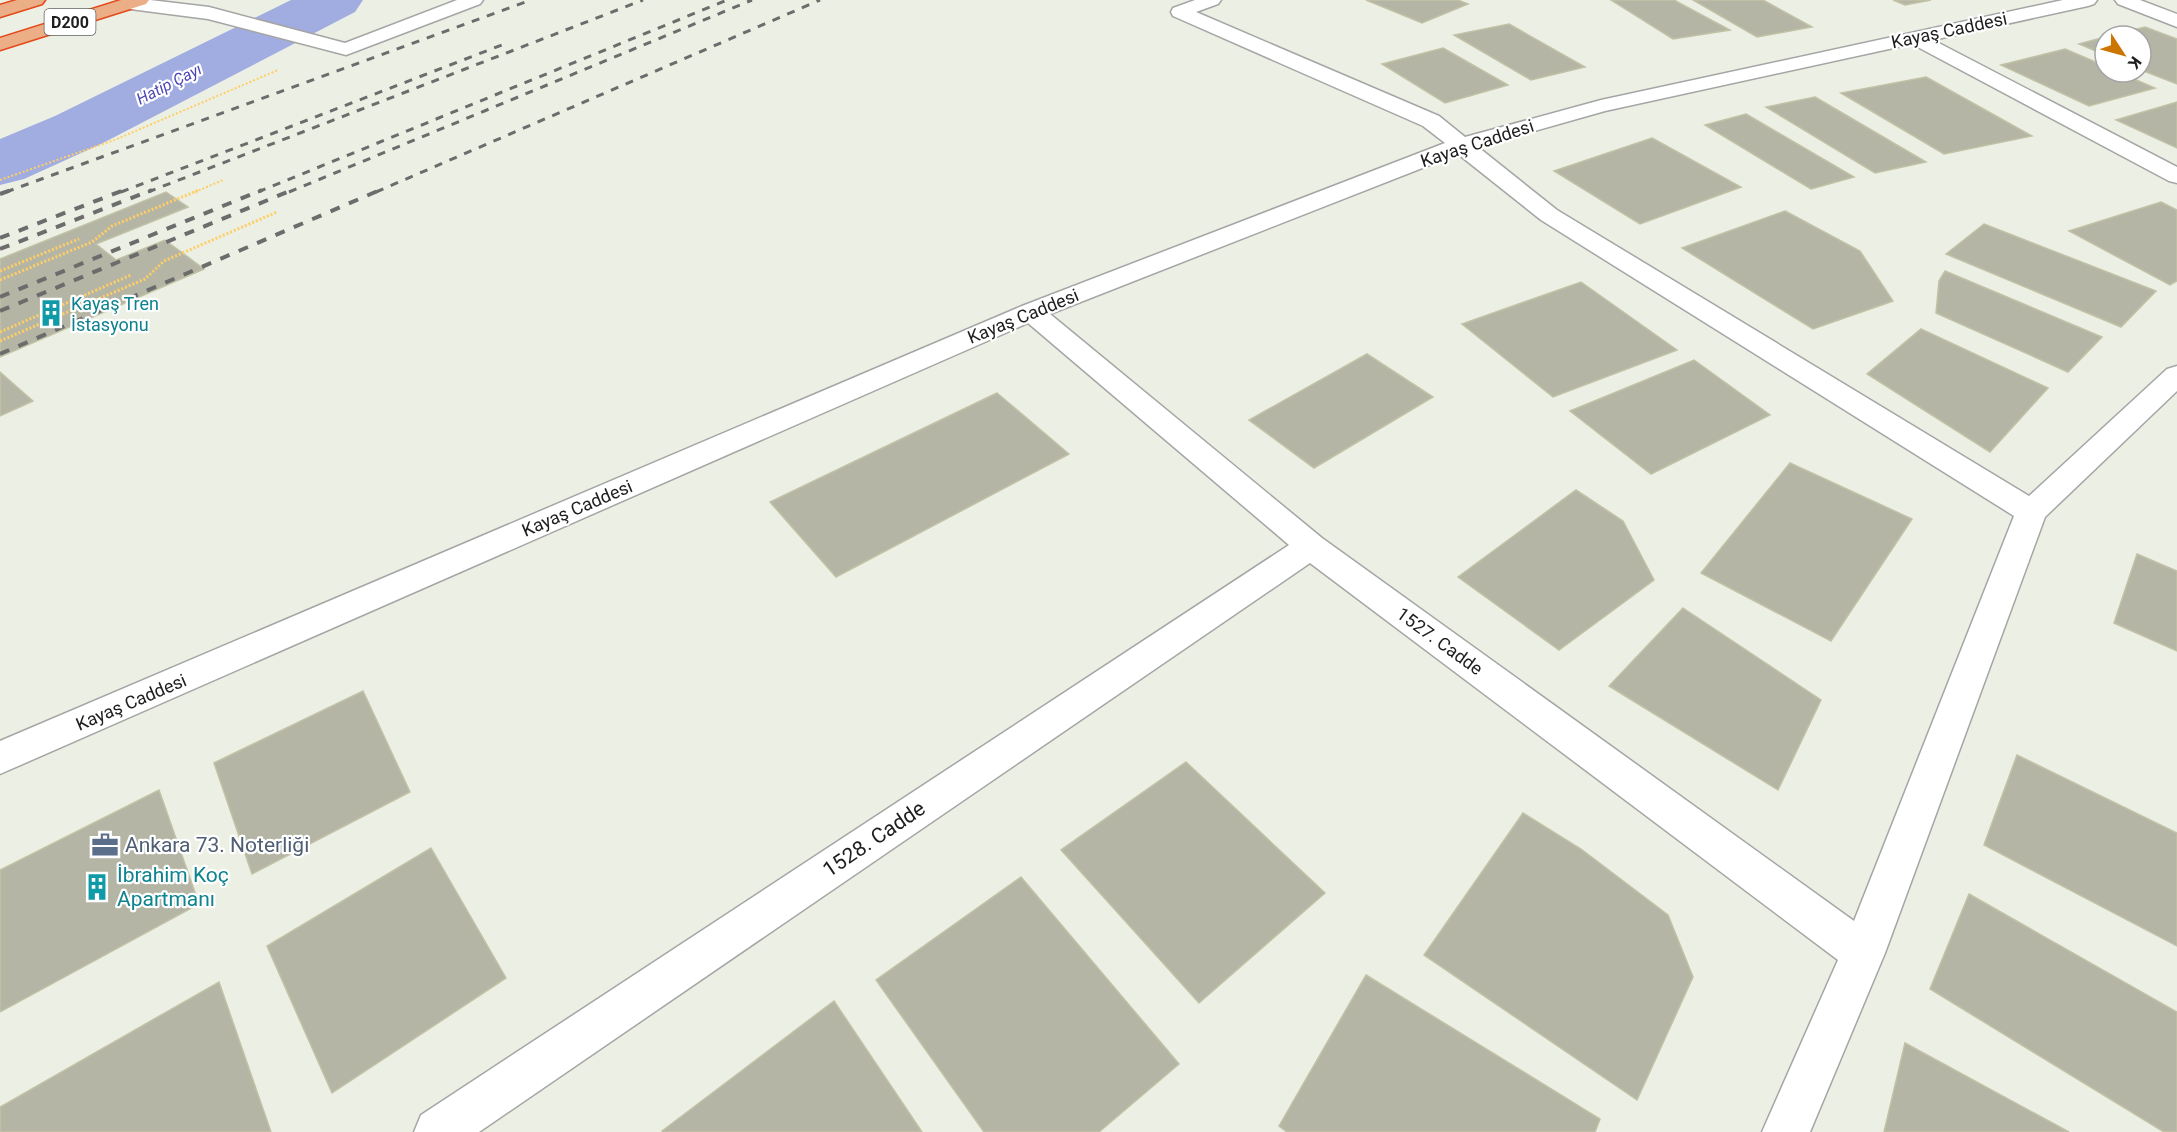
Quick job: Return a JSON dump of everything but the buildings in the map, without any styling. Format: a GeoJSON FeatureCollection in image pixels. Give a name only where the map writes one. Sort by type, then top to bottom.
{"type":"FeatureCollection","features":[{"type":"Feature","properties":{"kind":"highway","name":"D200"},"geometry":{"type":"LineString","coordinates":[[0,11],[36,0]]}},
{"type":"Feature","properties":{"kind":"highway","name":"D200"},"geometry":{"type":"LineString","coordinates":[[0,44],[135,2]]}},
{"type":"Feature","properties":{"kind":"street"},"geometry":{"type":"LineString","coordinates":[[135,2],[209,13],[346,49],[474,0]]}},
{"type":"Feature","properties":{"kind":"street"},"geometry":{"type":"LineString","coordinates":[[1212,0],[1180,12],[1431,121],[1549,215],[2031,512]]}},
{"type":"Feature","properties":{"kind":"street","name":"Kayaş Caddesi"},"geometry":{"type":"LineString","coordinates":[[0,758],[1031,312],[1461,145],[1601,106],[2088,0]]}},
{"type":"Feature","properties":{"kind":"street"},"geometry":{"type":"LineString","coordinates":[[2124,0],[2177,21]]}},
{"type":"Feature","properties":{"kind":"street"},"geometry":{"type":"LineString","coordinates":[[1915,38],[2177,176]]}},
{"type":"Feature","properties":{"kind":"street","name":"1527. Cadde"},"geometry":{"type":"LineString","coordinates":[[1031,312],[1311,546],[1863,953]]}},
{"type":"Feature","properties":{"kind":"street"},"geometry":{"type":"LineString","coordinates":[[1786,1132],[1863,953],[2031,512],[2177,375]]}},
{"type":"Feature","properties":{"kind":"street","name":"1528. Cadde"},"geometry":{"type":"LineString","coordinates":[[438,1132],[1311,546]]}},
{"type":"Feature","properties":{"kind":"path"},"geometry":{"type":"LineString","coordinates":[[0,180],[117,139],[335,46]]}},
{"type":"Feature","properties":{"kind":"path"},"geometry":{"type":"LineString","coordinates":[[0,280],[92,242],[112,226],[223,180]]}},
{"type":"Feature","properties":{"kind":"path"},"geometry":{"type":"LineString","coordinates":[[0,341],[145,279],[164,261],[277,212]]}},
{"type":"Feature","properties":{"kind":"path"},"geometry":{"type":"LineString","coordinates":[[0,271],[79,239]]}},
{"type":"Feature","properties":{"kind":"path"},"geometry":{"type":"LineString","coordinates":[[0,332],[131,275]]}},
{"type":"Feature","properties":{"kind":"waterway","name":"Hatip Çayı"},"geometry":{"type":"LineString","coordinates":[[0,164],[78,130],[335,0]]}},
{"type":"Feature","properties":{"kind":"railway"},"geometry":{"type":"LineString","coordinates":[[6,192],[531,0]]}},
{"type":"Feature","properties":{"kind":"railway"},"geometry":{"type":"LineString","coordinates":[[148,192],[643,0]]}},
{"type":"Feature","properties":{"kind":"railway"},"geometry":{"type":"LineString","coordinates":[[258,192],[727,0]]}},
{"type":"Feature","properties":{"kind":"railway"},"geometry":{"type":"LineString","coordinates":[[289,192],[752,0]]}},
{"type":"Feature","properties":{"kind":"railway"},"geometry":{"type":"LineString","coordinates":[[376,192],[820,0]]}},
{"type":"Feature","properties":{"kind":"railway"},"geometry":{"type":"LineString","coordinates":[[121,192],[507,43]]}},
{"type":"Feature","properties":{"kind":"railway"},"geometry":{"type":"LineString","coordinates":[[0,194],[11,190]]}},
{"type":"Feature","properties":{"kind":"railway"},"geometry":{"type":"LineString","coordinates":[[0,238],[124,190]]}},
{"type":"Feature","properties":{"kind":"railway"},"geometry":{"type":"LineString","coordinates":[[0,249],[152,190]]}},
{"type":"Feature","properties":{"kind":"railway"},"geometry":{"type":"LineString","coordinates":[[0,297],[262,190]]}},
{"type":"Feature","properties":{"kind":"railway"},"geometry":{"type":"LineString","coordinates":[[0,311],[292,190]]}},
{"type":"Feature","properties":{"kind":"railway"},"geometry":{"type":"LineString","coordinates":[[0,354],[380,190]]}},
{"type":"Feature","properties":{"kind":"place","name":"Kayaş Tren İstasyonu"},"geometry":{"type":"Point","coordinates":[51,313]}},
{"type":"Feature","properties":{"kind":"place","name":"Ankara 73. Noterliği"},"geometry":{"type":"Point","coordinates":[105,845]}},
{"type":"Feature","properties":{"kind":"place","name":"İbrahim Koç Apartmanı"},"geometry":{"type":"Point","coordinates":[97,887]}}]}
